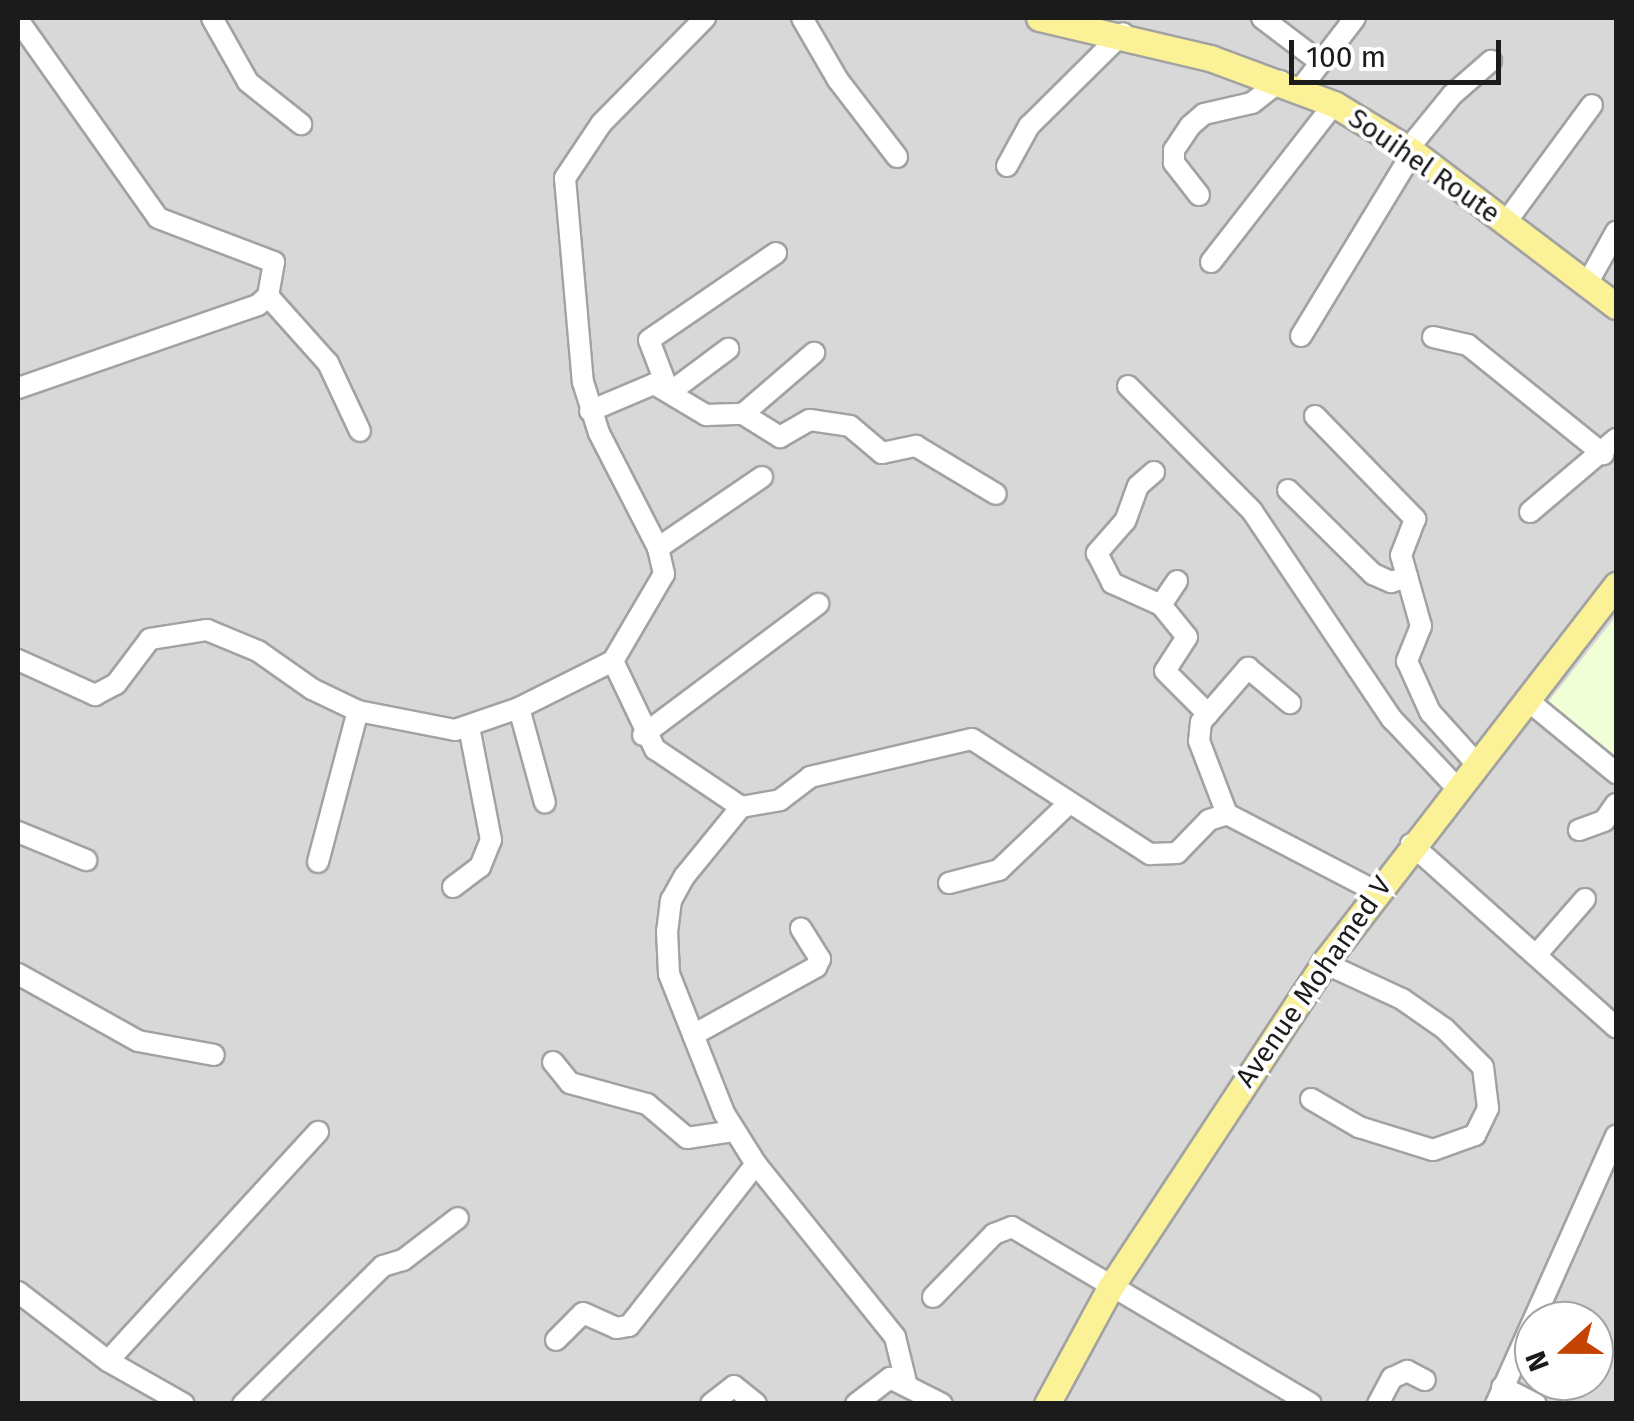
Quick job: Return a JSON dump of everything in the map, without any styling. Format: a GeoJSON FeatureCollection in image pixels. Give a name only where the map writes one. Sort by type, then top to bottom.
{"type":"FeatureCollection","features":[{"type":"Feature","properties":{"kind":"main road","name":"Souihel Route"},"geometry":{"type":"LineString","coordinates":[[1039,18],[1094,22],[1290,85],[1334,104],[1411,150],[1616,306]]}},
{"type":"Feature","properties":{"kind":"main road","name":"Avenue Mohamed V"},"geometry":{"type":"LineString","coordinates":[[1046,1404],[1110,1288],[1324,962],[1411,844],[1616,585]]}},
{"type":"Feature","properties":{"kind":"street"},"geometry":{"type":"LineString","coordinates":[[212,18],[248,82],[302,124]]}},
{"type":"Feature","properties":{"kind":"street"},"geometry":{"type":"LineString","coordinates":[[18,660],[95,695],[116,684],[150,639],[207,630],[258,651],[312,690],[358,712],[442,730],[469,727],[518,708],[613,662],[662,586],[658,548],[590,411],[565,178],[601,124],[705,18]]}},
{"type":"Feature","properties":{"kind":"street"},"geometry":{"type":"LineString","coordinates":[[802,18],[846,92],[897,158]]}},
{"type":"Feature","properties":{"kind":"street"},"geometry":{"type":"LineString","coordinates":[[1262,18],[1320,62]]}},
{"type":"Feature","properties":{"kind":"street"},"geometry":{"type":"LineString","coordinates":[[1199,195],[1174,164],[1174,150],[1190,126],[1204,114],[1252,102],[1290,85],[1320,62],[1355,18]]}},
{"type":"Feature","properties":{"kind":"street"},"geometry":{"type":"LineString","coordinates":[[18,23],[112,148],[141,200],[182,232],[274,262],[268,296],[258,306],[18,388]]}},
{"type":"Feature","properties":{"kind":"street"},"geometry":{"type":"LineString","coordinates":[[1007,166],[1029,126],[1123,33]]}},
{"type":"Feature","properties":{"kind":"street"},"geometry":{"type":"LineString","coordinates":[[1301,336],[1411,150],[1452,95],[1491,61]]}},
{"type":"Feature","properties":{"kind":"street"},"geometry":{"type":"LineString","coordinates":[[1211,262],[1334,104]]}},
{"type":"Feature","properties":{"kind":"street"},"geometry":{"type":"LineString","coordinates":[[1506,222],[1592,105]]}},
{"type":"Feature","properties":{"kind":"street"},"geometry":{"type":"LineString","coordinates":[[1586,284],[1616,232]]}},
{"type":"Feature","properties":{"kind":"street"},"geometry":{"type":"LineString","coordinates":[[670,389],[648,340],[776,253]]}},
{"type":"Feature","properties":{"kind":"street"},"geometry":{"type":"LineString","coordinates":[[268,296],[328,362],[360,431]]}},
{"type":"Feature","properties":{"kind":"street"},"geometry":{"type":"LineString","coordinates":[[1432,337],[1468,345],[1610,447],[1530,512]]}},
{"type":"Feature","properties":{"kind":"street"},"geometry":{"type":"LineString","coordinates":[[670,389],[728,349]]}},
{"type":"Feature","properties":{"kind":"street"},"geometry":{"type":"LineString","coordinates":[[744,414],[814,353]]}},
{"type":"Feature","properties":{"kind":"street"},"geometry":{"type":"LineString","coordinates":[[590,411],[644,386],[670,389],[706,415],[744,414],[780,437],[805,420],[836,423],[882,453],[916,446],[996,494]]}},
{"type":"Feature","properties":{"kind":"street"},"geometry":{"type":"LineString","coordinates":[[1128,386],[1252,511],[1392,719],[1456,787]]}},
{"type":"Feature","properties":{"kind":"street"},"geometry":{"type":"LineString","coordinates":[[1314,416],[1415,519],[1401,555],[1421,626],[1407,661],[1430,712],[1476,763]]}},
{"type":"Feature","properties":{"kind":"street"},"geometry":{"type":"LineString","coordinates":[[1154,472],[1138,486],[1132,511],[1097,554],[1112,583],[1161,605],[1186,637],[1165,671],[1208,714]]}},
{"type":"Feature","properties":{"kind":"street"},"geometry":{"type":"LineString","coordinates":[[658,548],[762,477]]}},
{"type":"Feature","properties":{"kind":"street"},"geometry":{"type":"LineString","coordinates":[[1288,490],[1373,574],[1391,582],[1406,576]]}},
{"type":"Feature","properties":{"kind":"street"},"geometry":{"type":"LineString","coordinates":[[1161,605],[1177,581]]}},
{"type":"Feature","properties":{"kind":"street"},"geometry":{"type":"LineString","coordinates":[[643,735],[818,604]]}},
{"type":"Feature","properties":{"kind":"street"},"geometry":{"type":"LineString","coordinates":[[613,662],[643,735],[741,807]]}},
{"type":"Feature","properties":{"kind":"street"},"geometry":{"type":"LineString","coordinates":[[1290,703],[1248,668],[1208,714],[1199,742],[1227,814],[1375,891]]}},
{"type":"Feature","properties":{"kind":"street"},"geometry":{"type":"LineString","coordinates":[[1526,699],[1616,773]]}},
{"type":"Feature","properties":{"kind":"street"},"geometry":{"type":"LineString","coordinates":[[518,708],[546,803]]}},
{"type":"Feature","properties":{"kind":"street"},"geometry":{"type":"LineString","coordinates":[[318,862],[358,712]]}},
{"type":"Feature","properties":{"kind":"street"},"geometry":{"type":"LineString","coordinates":[[453,887],[480,867],[492,840],[469,727]]}},
{"type":"Feature","properties":{"kind":"street"},"geometry":{"type":"LineString","coordinates":[[906,1382],[894,1337],[734,1131],[669,974],[672,900],[741,807],[780,800],[810,778],[961,739],[972,740],[1066,806],[1164,856],[1177,853],[1208,820],[1227,814]]}},
{"type":"Feature","properties":{"kind":"street"},"geometry":{"type":"LineString","coordinates":[[1579,830],[1604,821],[1616,804]]}},
{"type":"Feature","properties":{"kind":"street"},"geometry":{"type":"LineString","coordinates":[[949,883],[989,873],[1066,806]]}},
{"type":"Feature","properties":{"kind":"street"},"geometry":{"type":"LineString","coordinates":[[18,832],[86,860]]}},
{"type":"Feature","properties":{"kind":"street"},"geometry":{"type":"LineString","coordinates":[[1411,844],[1616,1027]]}},
{"type":"Feature","properties":{"kind":"street"},"geometry":{"type":"LineString","coordinates":[[1537,954],[1586,899]]}},
{"type":"Feature","properties":{"kind":"street"},"geometry":{"type":"LineString","coordinates":[[693,1035],[816,967],[816,950],[801,929]]}},
{"type":"Feature","properties":{"kind":"street"},"geometry":{"type":"LineString","coordinates":[[1311,1098],[1374,1134],[1433,1150],[1475,1135],[1488,1108],[1483,1067],[1444,1029],[1402,999],[1324,962]]}},
{"type":"Feature","properties":{"kind":"street"},"geometry":{"type":"LineString","coordinates":[[18,974],[130,1038],[214,1055]]}},
{"type":"Feature","properties":{"kind":"street"},"geometry":{"type":"LineString","coordinates":[[553,1062],[570,1083],[647,1104],[687,1138],[734,1131]]}},
{"type":"Feature","properties":{"kind":"street"},"geometry":{"type":"LineString","coordinates":[[108,1361],[318,1132]]}},
{"type":"Feature","properties":{"kind":"street"},"geometry":{"type":"LineString","coordinates":[[1536,1404],[1499,1395],[1616,1136]]}},
{"type":"Feature","properties":{"kind":"street"},"geometry":{"type":"LineString","coordinates":[[556,1340],[584,1313],[622,1330],[629,1326],[756,1164]]}},
{"type":"Feature","properties":{"kind":"street"},"geometry":{"type":"LineString","coordinates":[[243,1404],[383,1266],[404,1260],[458,1218]]}},
{"type":"Feature","properties":{"kind":"street"},"geometry":{"type":"LineString","coordinates":[[933,1297],[1006,1227],[1110,1288],[1150,1304],[1212,1348],[1312,1404]]}},
{"type":"Feature","properties":{"kind":"street"},"geometry":{"type":"LineString","coordinates":[[18,1292],[108,1361],[184,1404]]}},
{"type":"Feature","properties":{"kind":"street"},"geometry":{"type":"LineString","coordinates":[[1378,1404],[1392,1378],[1407,1371],[1425,1380]]}},
{"type":"Feature","properties":{"kind":"street"},"geometry":{"type":"LineString","coordinates":[[856,1404],[880,1381],[906,1382],[942,1404]]}},
{"type":"Feature","properties":{"kind":"street"},"geometry":{"type":"LineString","coordinates":[[711,1404],[734,1386],[756,1404]]}},
{"type":"Feature","properties":{"kind":"shaded area"},"geometry":{"type":"Polygon","coordinates":[[[18,18],[1616,18],[1616,1403],[18,1403],[18,18]]]}},
{"type":"Feature","properties":{"kind":"shaded area"},"geometry":{"type":"Polygon","coordinates":[[[1616,616],[1616,768],[1542,710],[1616,616]]]}}]}
